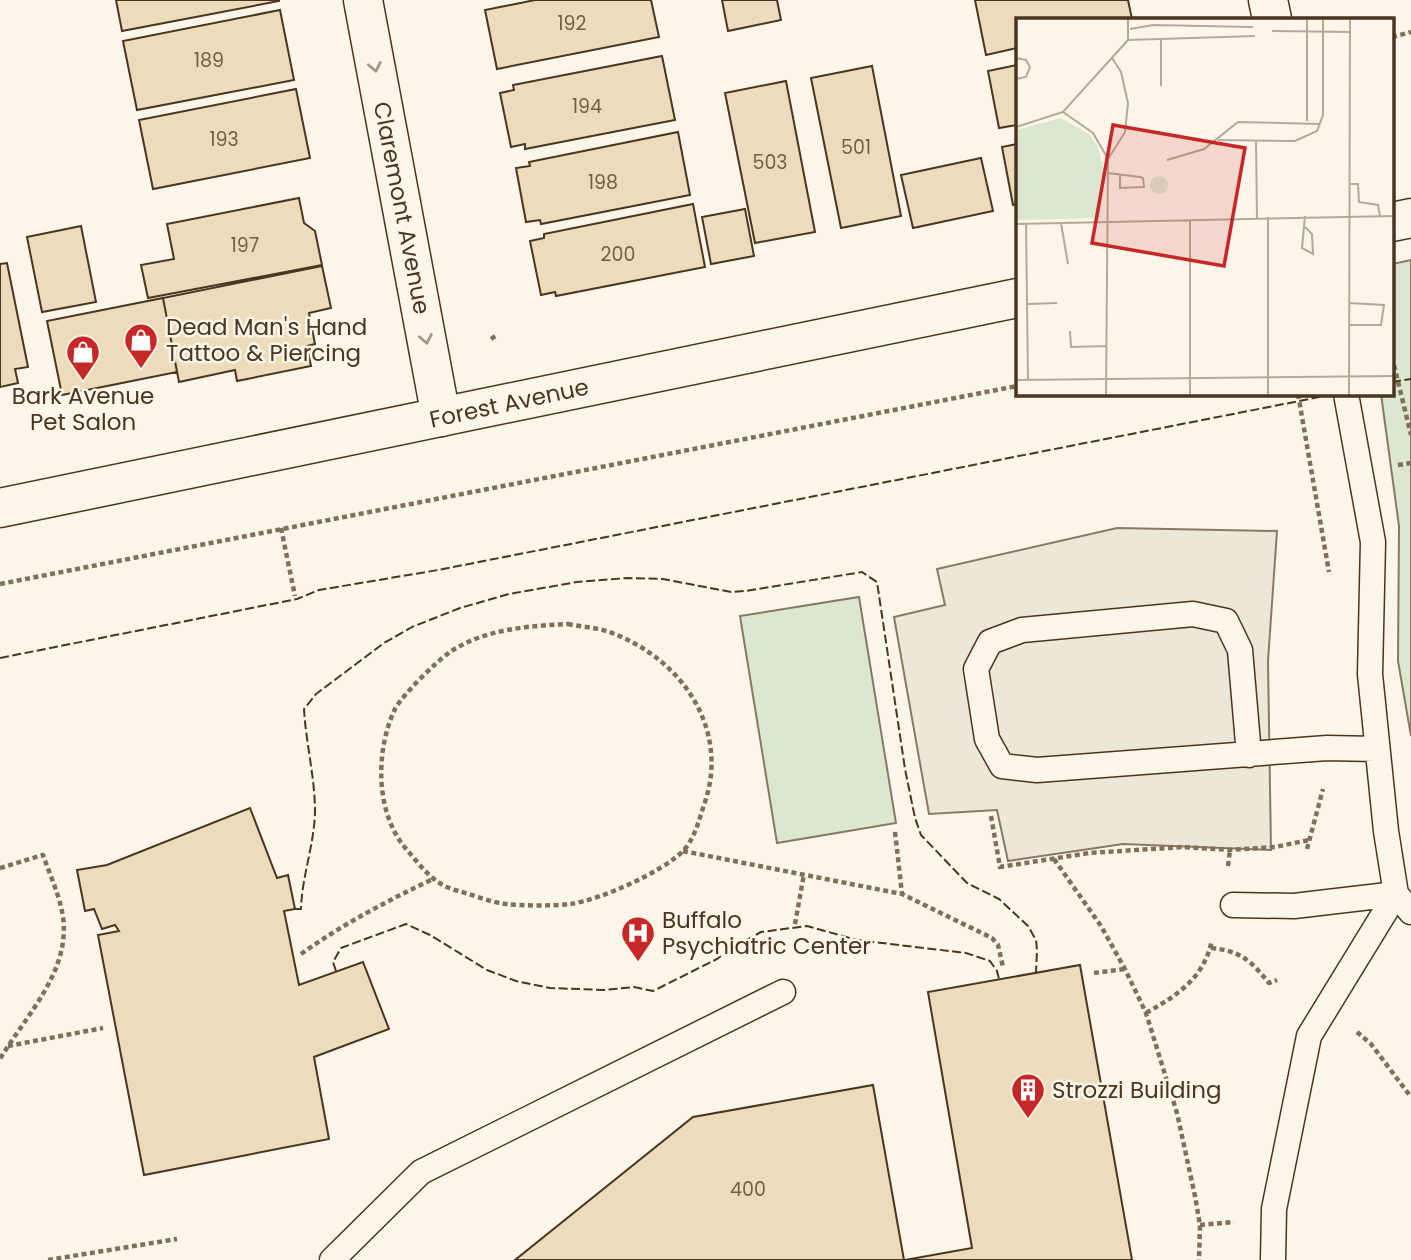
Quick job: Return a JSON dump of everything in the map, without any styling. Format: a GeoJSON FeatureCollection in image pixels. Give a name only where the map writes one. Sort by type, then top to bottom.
{"type":"FeatureCollection","features":[{"type":"Feature","properties":{"kind":"street","name":"Claremont Avenue"},"geometry":{"type":"LineString","coordinates":[[363,0],[441,417]]}},
{"type":"Feature","properties":{"kind":"street"},"geometry":{"type":"LineString","coordinates":[[1268,0],[1272,18]]}},
{"type":"Feature","properties":{"kind":"street","name":"Forest Avenue"},"geometry":{"type":"LineString","coordinates":[[0,508],[1016,298]]}},
{"type":"Feature","properties":{"kind":"lane"},"geometry":{"type":"LineString","coordinates":[[1273,1260],[1274,1209],[1309,1036],[1404,903],[1376,749],[1370,674],[1373,542],[1346,396]]}},
{"type":"Feature","properties":{"kind":"lane"},"geometry":{"type":"LineString","coordinates":[[1249,755],[1240,650],[1226,621],[1193,614],[1022,629],[990,642],[976,669],[987,739],[1002,766],[1037,770],[1249,755],[1327,748],[1376,749]]}},
{"type":"Feature","properties":{"kind":"lane"},"geometry":{"type":"LineString","coordinates":[[1233,905],[1404,903]]}},
{"type":"Feature","properties":{"kind":"lane"},"geometry":{"type":"LineString","coordinates":[[332,1260],[421,1172],[783,992]]}},
{"type":"Feature","properties":{"kind":"path"},"geometry":{"type":"LineString","coordinates":[[1394,36],[1411,32]]}},
{"type":"Feature","properties":{"kind":"path"},"geometry":{"type":"LineString","coordinates":[[491,339],[497,335]]}},
{"type":"Feature","properties":{"kind":"path"},"geometry":{"type":"LineString","coordinates":[[1394,365],[1411,435]]}},
{"type":"Feature","properties":{"kind":"path"},"geometry":{"type":"LineString","coordinates":[[0,584],[1016,386]]}},
{"type":"Feature","properties":{"kind":"path"},"geometry":{"type":"LineString","coordinates":[[1298,396],[1330,579]]}},
{"type":"Feature","properties":{"kind":"path"},"geometry":{"type":"LineString","coordinates":[[281,528],[295,596]]}},
{"type":"Feature","properties":{"kind":"path"},"geometry":{"type":"LineString","coordinates":[[568,624],[608,631],[639,646],[678,676],[690,692],[708,731],[713,769],[694,837],[683,850],[648,875],[611,891],[570,904],[505,904],[449,888],[433,879],[403,846],[391,827],[381,774],[385,736],[396,707],[417,683],[451,652],[494,632],[534,625],[568,624]]}},
{"type":"Feature","properties":{"kind":"path"},"geometry":{"type":"LineString","coordinates":[[1307,849],[1323,788]]}},
{"type":"Feature","properties":{"kind":"path"},"geometry":{"type":"LineString","coordinates":[[991,816],[1000,867],[1089,853],[1183,847],[1230,850],[1275,847],[1309,840]]}},
{"type":"Feature","properties":{"kind":"path"},"geometry":{"type":"LineString","coordinates":[[895,832],[902,894]]}},
{"type":"Feature","properties":{"kind":"path"},"geometry":{"type":"LineString","coordinates":[[683,850],[902,894],[992,938],[998,944],[1003,967]]}},
{"type":"Feature","properties":{"kind":"path"},"geometry":{"type":"LineString","coordinates":[[1228,867],[1230,850]]}},
{"type":"Feature","properties":{"kind":"path"},"geometry":{"type":"LineString","coordinates":[[0,868],[43,855],[62,909],[64,947],[46,992],[0,1059]]}},
{"type":"Feature","properties":{"kind":"path"},"geometry":{"type":"LineString","coordinates":[[1054,859],[1101,926],[1146,1013],[1177,1113],[1200,1225],[1199,1260]]}},
{"type":"Feature","properties":{"kind":"path"},"geometry":{"type":"LineString","coordinates":[[795,924],[804,874]]}},
{"type":"Feature","properties":{"kind":"path"},"geometry":{"type":"LineString","coordinates":[[301,954],[372,908],[433,879]]}},
{"type":"Feature","properties":{"kind":"path"},"geometry":{"type":"LineString","coordinates":[[1146,1013],[1177,996],[1196,976],[1210,948],[1213,935]]}},
{"type":"Feature","properties":{"kind":"path"},"geometry":{"type":"LineString","coordinates":[[1210,948],[1233,950],[1257,968],[1269,983],[1277,980]]}},
{"type":"Feature","properties":{"kind":"path"},"geometry":{"type":"LineString","coordinates":[[1094,974],[1125,969]]}},
{"type":"Feature","properties":{"kind":"path"},"geometry":{"type":"LineString","coordinates":[[8,1046],[103,1028]]}},
{"type":"Feature","properties":{"kind":"path"},"geometry":{"type":"LineString","coordinates":[[1354,1030],[1371,1044],[1411,1097]]}},
{"type":"Feature","properties":{"kind":"path"},"geometry":{"type":"LineString","coordinates":[[1200,1225],[1245,1222]]}},
{"type":"Feature","properties":{"kind":"path"},"geometry":{"type":"LineString","coordinates":[[48,1260],[177,1239]]}},
{"type":"Feature","properties":{"kind":"green space"},"geometry":{"type":"Polygon","coordinates":[[[1411,260],[1411,736],[1398,661],[1399,526],[1381,396],[1394,396],[1394,264],[1411,260]]]}},
{"type":"Feature","properties":{"kind":"green space"},"geometry":{"type":"Polygon","coordinates":[[[859,597],[896,823],[777,843],[740,616],[859,597]]]}},
{"type":"Feature","properties":{"kind":"shaded area"},"geometry":{"type":"Polygon","coordinates":[[[1117,528],[1277,531],[1268,661],[1271,850],[1123,844],[1008,861],[997,810],[929,814],[894,617],[945,605],[937,569],[1117,528]]]}},
{"type":"Feature","properties":{"kind":"building"},"geometry":{"type":"Polygon","coordinates":[[[116,0],[279,0],[279,1],[122,31],[116,0]]]}},
{"type":"Feature","properties":{"kind":"building"},"geometry":{"type":"Polygon","coordinates":[[[535,0],[651,0],[659,37],[497,69],[485,10],[535,0]]]}},
{"type":"Feature","properties":{"kind":"building"},"geometry":{"type":"Polygon","coordinates":[[[722,0],[777,0],[781,20],[728,31],[722,0]]]}},
{"type":"Feature","properties":{"kind":"building"},"geometry":{"type":"Polygon","coordinates":[[[975,0],[1128,0],[1132,18],[1016,18],[1016,48],[986,55],[975,0]]]}},
{"type":"Feature","properties":{"kind":"building"},"geometry":{"type":"Polygon","coordinates":[[[280,10],[294,80],[137,110],[123,41],[280,10]]]}},
{"type":"Feature","properties":{"kind":"building"},"geometry":{"type":"Polygon","coordinates":[[[662,56],[675,120],[525,149],[525,144],[511,147],[500,93],[514,90],[513,85],[662,56]]]}},
{"type":"Feature","properties":{"kind":"building"},"geometry":{"type":"Polygon","coordinates":[[[1016,65],[1016,125],[999,128],[988,71],[1016,65]]]}},
{"type":"Feature","properties":{"kind":"building"},"geometry":{"type":"Polygon","coordinates":[[[872,66],[901,216],[841,228],[811,78],[872,66]]]}},
{"type":"Feature","properties":{"kind":"building"},"geometry":{"type":"Polygon","coordinates":[[[786,81],[815,232],[755,243],[725,93],[786,81]]]}},
{"type":"Feature","properties":{"kind":"building"},"geometry":{"type":"Polygon","coordinates":[[[296,89],[310,158],[153,189],[139,120],[296,89]]]}},
{"type":"Feature","properties":{"kind":"building"},"geometry":{"type":"Polygon","coordinates":[[[678,132],[690,195],[541,224],[540,220],[526,222],[516,168],[530,166],[529,162],[678,132]]]}},
{"type":"Feature","properties":{"kind":"building"},"geometry":{"type":"Polygon","coordinates":[[[1016,144],[1016,204],[1013,205],[1002,147],[1016,144]]]}},
{"type":"Feature","properties":{"kind":"building"},"geometry":{"type":"Polygon","coordinates":[[[981,158],[993,211],[913,228],[901,175],[981,158]]]}},
{"type":"Feature","properties":{"kind":"building"},"geometry":{"type":"Polygon","coordinates":[[[299,198],[304,223],[315,231],[322,265],[148,298],[141,265],[174,259],[167,224],[299,198]]]}},
{"type":"Feature","properties":{"kind":"building"},"geometry":{"type":"Polygon","coordinates":[[[693,204],[705,267],[556,296],[555,292],[541,295],[530,241],[544,238],[544,234],[693,204]]]}},
{"type":"Feature","properties":{"kind":"building"},"geometry":{"type":"Polygon","coordinates":[[[745,209],[754,256],[711,264],[702,217],[745,209]]]}},
{"type":"Feature","properties":{"kind":"building"},"geometry":{"type":"Polygon","coordinates":[[[81,226],[96,302],[42,312],[27,237],[81,226]]]}},
{"type":"Feature","properties":{"kind":"building"},"geometry":{"type":"Polygon","coordinates":[[[7,263],[28,367],[15,369],[18,383],[0,387],[0,264],[7,263]]]}},
{"type":"Feature","properties":{"kind":"building"},"geometry":{"type":"Polygon","coordinates":[[[322,266],[331,308],[309,313],[315,344],[307,346],[311,366],[237,381],[235,370],[179,382],[163,298],[322,266]]]}},
{"type":"Feature","properties":{"kind":"building"},"geometry":{"type":"Polygon","coordinates":[[[163,298],[177,372],[62,395],[47,321],[163,298]]]}},
{"type":"Feature","properties":{"kind":"building"},"geometry":{"type":"Polygon","coordinates":[[[250,808],[277,878],[288,875],[295,909],[284,911],[299,985],[363,962],[389,1029],[314,1057],[329,1139],[144,1175],[98,935],[119,931],[115,925],[102,929],[94,909],[85,911],[77,870],[107,865],[250,808]]]}},
{"type":"Feature","properties":{"kind":"building","name":"Strozzi Building"},"geometry":{"type":"Polygon","coordinates":[[[1080,965],[1132,1260],[905,1260],[972,1248],[928,992],[1080,965]]]}},
{"type":"Feature","properties":{"kind":"building"},"geometry":{"type":"Polygon","coordinates":[[[873,1085],[904,1260],[515,1260],[693,1117],[873,1085]]]}},
{"type":"Feature","properties":{"kind":"fence"},"geometry":{"type":"LineString","coordinates":[[1394,382],[1411,379]]}},
{"type":"Feature","properties":{"kind":"fence"},"geometry":{"type":"LineString","coordinates":[[0,658],[297,599],[319,590],[438,570],[1325,396]]}},
{"type":"Feature","properties":{"kind":"fence"},"geometry":{"type":"LineString","coordinates":[[295,909],[301,909],[315,812],[304,709],[316,694],[384,643],[412,627],[460,608],[509,594],[577,582],[628,578],[663,579],[731,592],[862,572],[877,582],[905,769],[921,835],[967,883],[999,899],[1028,926],[1036,940],[1036,973]]}},
{"type":"Feature","properties":{"kind":"fence"},"geometry":{"type":"LineString","coordinates":[[336,971],[333,962],[341,948],[406,924],[430,935],[487,970],[516,981],[550,988],[604,990],[634,987],[653,991],[717,959],[761,932],[807,926],[857,940],[966,953],[990,961],[999,979]]}},
{"type":"Feature","properties":{"kind":"place","name":"Dead Man's Hand Tattoo & Piercing"},"geometry":{"type":"Point","coordinates":[141,370]}},
{"type":"Feature","properties":{"kind":"place","name":"Bark Avenue Pet Salon"},"geometry":{"type":"Point","coordinates":[83,382]}},
{"type":"Feature","properties":{"kind":"place","name":"Buffalo Psychiatric Center"},"geometry":{"type":"Point","coordinates":[638,963]}},
{"type":"Feature","properties":{"kind":"place","name":"Strozzi Building"},"geometry":{"type":"Point","coordinates":[1028,1120]}}]}
